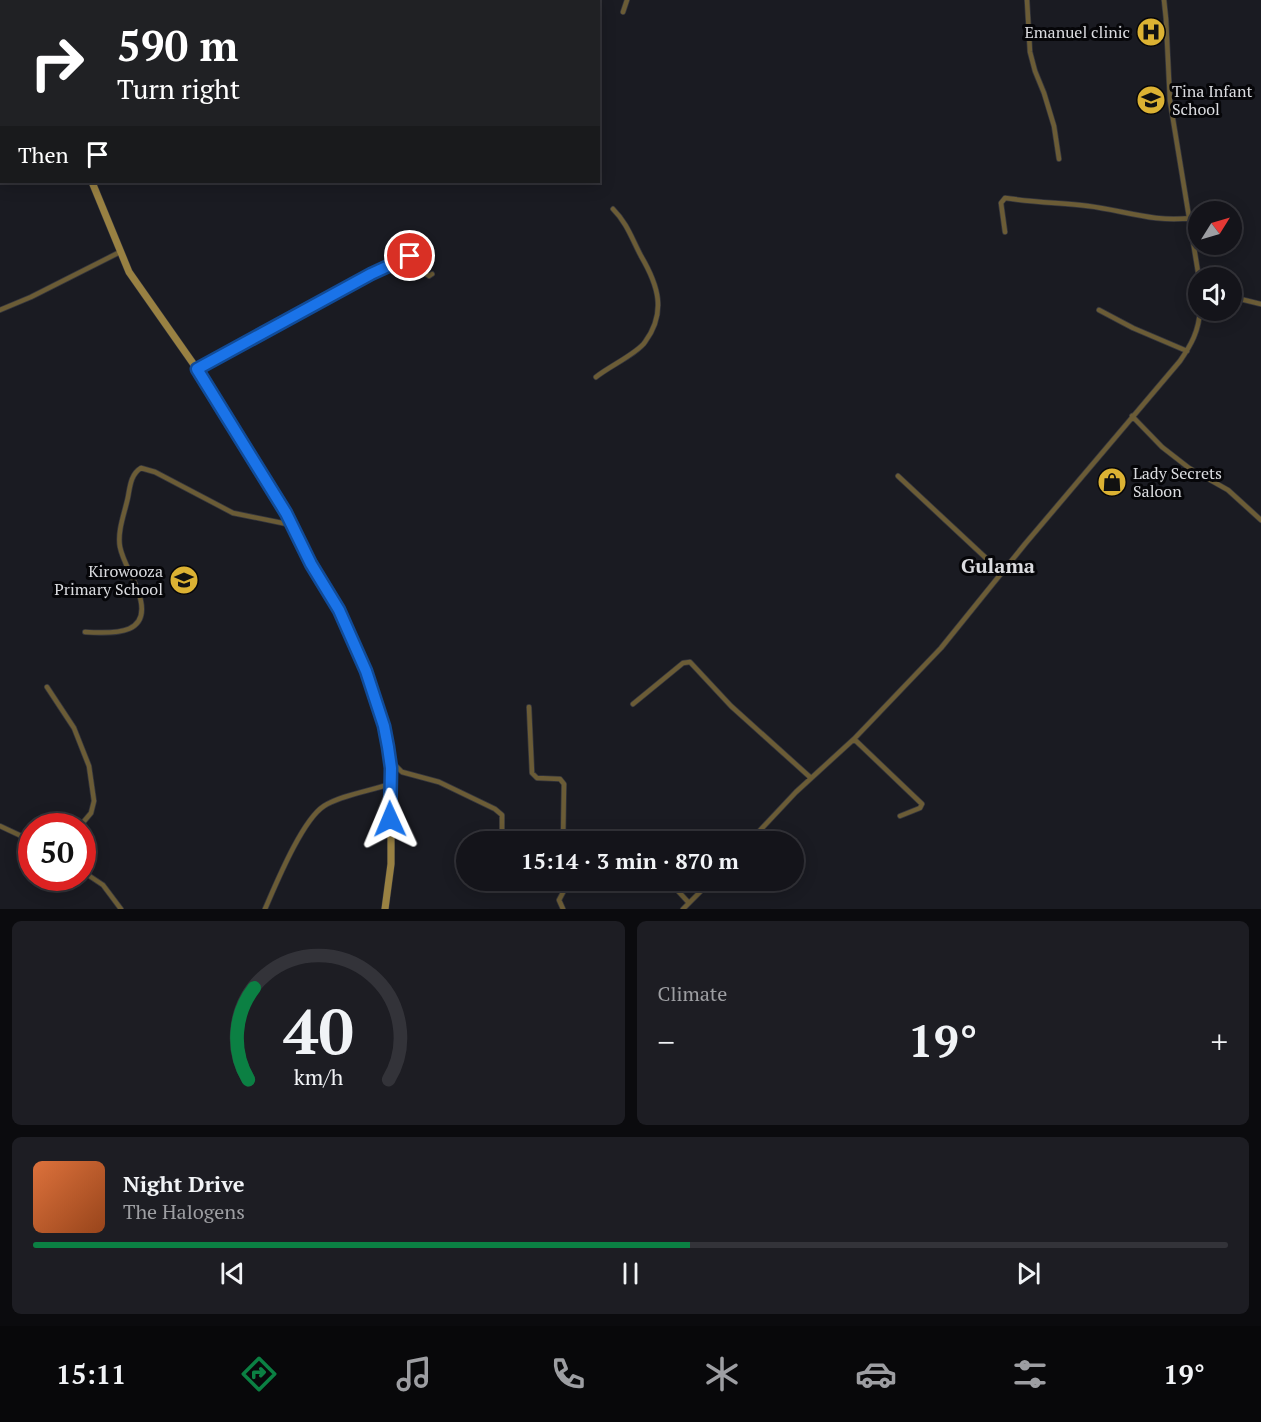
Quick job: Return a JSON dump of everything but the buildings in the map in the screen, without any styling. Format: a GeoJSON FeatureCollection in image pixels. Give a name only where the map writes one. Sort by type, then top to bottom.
{"type":"FeatureCollection","features":[{"type":"Feature","properties":{"kind":"main road"},"geometry":{"type":"LineString","coordinates":[[92,183],[120,252],[140,288],[197,369],[257,465],[339,610],[366,671],[384,726],[391,768],[391,864],[385,909]]}},
{"type":"Feature","properties":{"kind":"street"},"geometry":{"type":"LineString","coordinates":[[622,12],[627,0]]}},
{"type":"Feature","properties":{"kind":"street"},"geometry":{"type":"LineString","coordinates":[[1028,0],[1030,52],[1054,126],[1059,159]]}},
{"type":"Feature","properties":{"kind":"street"},"geometry":{"type":"LineString","coordinates":[[1164,0],[1170,101],[1188,206]]}},
{"type":"Feature","properties":{"kind":"street"},"geometry":{"type":"LineString","coordinates":[[1005,232],[1001,203],[1005,198],[1090,206],[1166,220],[1188,218]]}},
{"type":"Feature","properties":{"kind":"street"},"geometry":{"type":"LineString","coordinates":[[596,377],[644,345],[653,329],[658,306],[656,286],[651,272],[625,223],[613,208]]}},
{"type":"Feature","properties":{"kind":"street"},"geometry":{"type":"LineString","coordinates":[[0,309],[31,297],[120,252]]}},
{"type":"Feature","properties":{"kind":"street"},"geometry":{"type":"LineString","coordinates":[[197,369],[407,256],[416,259],[427,276],[432,274]]}},
{"type":"Feature","properties":{"kind":"street"},"geometry":{"type":"LineString","coordinates":[[1242,299],[1261,304]]}},
{"type":"Feature","properties":{"kind":"street"},"geometry":{"type":"LineString","coordinates":[[1099,310],[1186,351]]}},
{"type":"Feature","properties":{"kind":"street"},"geometry":{"type":"LineString","coordinates":[[760,831],[811,778],[854,739],[941,648],[1132,416],[1180,362],[1194,339],[1199,321]]}},
{"type":"Feature","properties":{"kind":"street"},"geometry":{"type":"LineString","coordinates":[[1132,416],[1162,447],[1189,468],[1228,490],[1261,520]]}},
{"type":"Feature","properties":{"kind":"street"},"geometry":{"type":"LineString","coordinates":[[85,632],[113,634],[123,632],[138,622],[142,615],[139,593],[122,554],[119,539],[133,476],[141,468],[155,471],[232,513],[292,525]]}},
{"type":"Feature","properties":{"kind":"street"},"geometry":{"type":"LineString","coordinates":[[898,476],[1002,573]]}},
{"type":"Feature","properties":{"kind":"street"},"geometry":{"type":"LineString","coordinates":[[633,704],[683,663],[690,662],[731,706],[811,778]]}},
{"type":"Feature","properties":{"kind":"street"},"geometry":{"type":"LineString","coordinates":[[47,687],[74,728],[89,766],[94,801],[91,813]]}},
{"type":"Feature","properties":{"kind":"street"},"geometry":{"type":"LineString","coordinates":[[529,707],[532,773],[537,778],[560,779],[564,784],[563,831]]}},
{"type":"Feature","properties":{"kind":"street"},"geometry":{"type":"LineString","coordinates":[[854,739],[922,804],[920,808],[900,816]]}},
{"type":"Feature","properties":{"kind":"street"},"geometry":{"type":"LineString","coordinates":[[395,765],[402,772],[446,785],[500,812],[503,818],[502,831]]}},
{"type":"Feature","properties":{"kind":"street"},"geometry":{"type":"LineString","coordinates":[[265,909],[302,831],[317,811],[329,803],[390,784]]}},
{"type":"Feature","properties":{"kind":"street"},"geometry":{"type":"LineString","coordinates":[[0,826],[18,834]]}},
{"type":"Feature","properties":{"kind":"street"},"geometry":{"type":"LineString","coordinates":[[96,880],[103,885],[121,909]]}},
{"type":"Feature","properties":{"kind":"street"},"geometry":{"type":"LineString","coordinates":[[563,909],[559,900],[564,891]]}},
{"type":"Feature","properties":{"kind":"street"},"geometry":{"type":"LineString","coordinates":[[678,891],[689,903]]}},
{"type":"Feature","properties":{"kind":"street"},"geometry":{"type":"LineString","coordinates":[[683,909],[701,891]]}},
{"type":"Feature","properties":{"kind":"place","name":"Emanuel clinic"},"geometry":{"type":"Point","coordinates":[1151,32]}},
{"type":"Feature","properties":{"kind":"place","name":"Tina Infant School"},"geometry":{"type":"Point","coordinates":[1151,100]}},
{"type":"Feature","properties":{"kind":"place","name":"Lady Secrets Saloon"},"geometry":{"type":"Point","coordinates":[1112,482]}},
{"type":"Feature","properties":{"kind":"place","name":"Kirowooza Primary School"},"geometry":{"type":"Point","coordinates":[184,580]}},
{"type":"Feature","properties":{"kind":"district","name":"Gulama"},"geometry":{"type":"Point","coordinates":[998,565]}},
{"type":"Feature","properties":{"kind":"route"},"geometry":{"type":"LineString","coordinates":[[390,819],[391,768],[388,747],[376,698],[366,671],[339,610],[311,564],[286,513],[197,369],[371,274],[410,256]]}}]}
